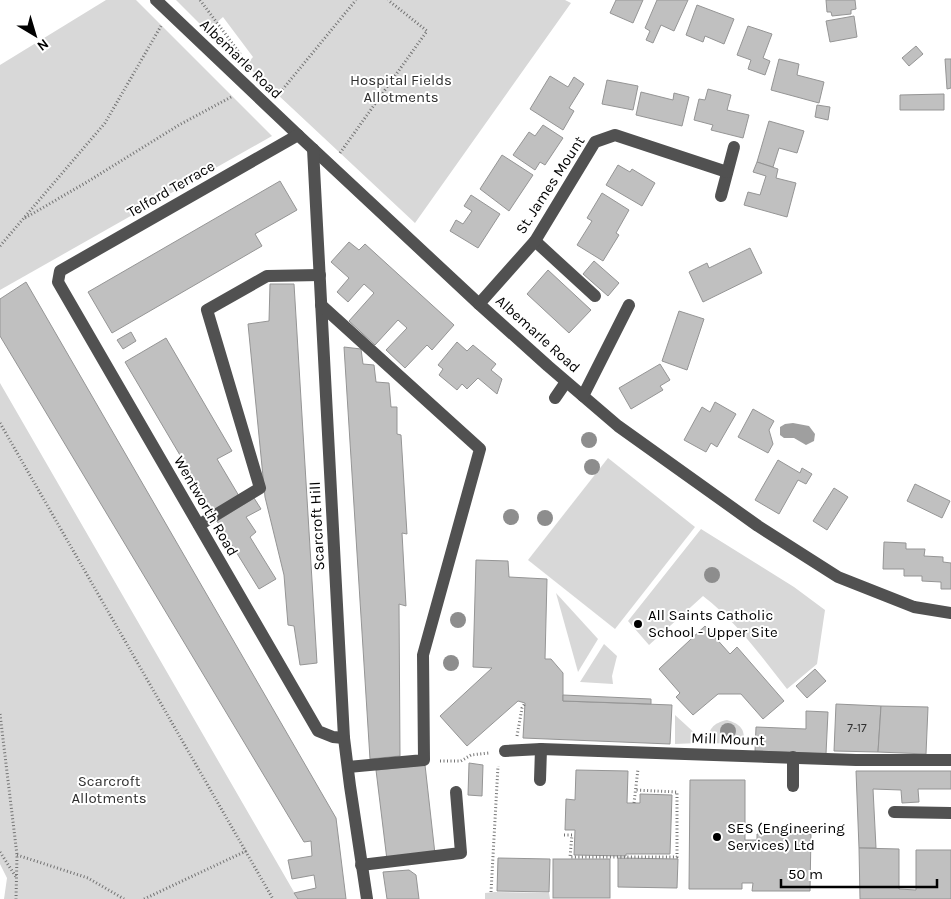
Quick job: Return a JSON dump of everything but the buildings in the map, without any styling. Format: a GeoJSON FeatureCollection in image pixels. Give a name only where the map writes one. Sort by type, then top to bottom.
{"type":"FeatureCollection","features":[{"type":"Feature","properties":{"kind":"street","name":"Albemarle Road"},"geometry":{"type":"LineString","coordinates":[[156,0],[479,304],[618,426],[758,526],[838,577],[914,608],[951,613]]}},
{"type":"Feature","properties":{"kind":"street","name":"Telford Terrace"},"geometry":{"type":"LineString","coordinates":[[60,271],[298,135]]}},
{"type":"Feature","properties":{"kind":"street","name":"St. James Mount"},"geometry":{"type":"LineString","coordinates":[[479,304],[535,241],[595,142],[614,135],[727,172]]}},
{"type":"Feature","properties":{"kind":"street"},"geometry":{"type":"LineString","coordinates":[[721,196],[734,147]]}},
{"type":"Feature","properties":{"kind":"street","name":"Scarcroft Hill"},"geometry":{"type":"LineString","coordinates":[[313,149],[344,738],[367,899]]}},
{"type":"Feature","properties":{"kind":"street"},"geometry":{"type":"LineString","coordinates":[[535,241],[595,296]]}},
{"type":"Feature","properties":{"kind":"street","name":"Wentworth Road"},"geometry":{"type":"LineString","coordinates":[[60,271],[58,282],[318,730],[333,737],[344,738]]}},
{"type":"Feature","properties":{"kind":"street"},"geometry":{"type":"LineString","coordinates":[[198,525],[260,488],[207,310],[267,276],[320,274]]}},
{"type":"Feature","properties":{"kind":"street"},"geometry":{"type":"LineString","coordinates":[[321,305],[480,449],[423,655],[424,760],[348,767]]}},
{"type":"Feature","properties":{"kind":"street"},"geometry":{"type":"LineString","coordinates":[[583,396],[629,305]]}},
{"type":"Feature","properties":{"kind":"street"},"geometry":{"type":"LineString","coordinates":[[555,398],[566,382]]}},
{"type":"Feature","properties":{"kind":"street"},"geometry":{"type":"LineString","coordinates":[[540,780],[541,749]]}},
{"type":"Feature","properties":{"kind":"street","name":"Mill Mount"},"geometry":{"type":"LineString","coordinates":[[507,751],[541,749],[856,760],[951,760]]}},
{"type":"Feature","properties":{"kind":"street"},"geometry":{"type":"LineString","coordinates":[[792,758],[793,786]]}},
{"type":"Feature","properties":{"kind":"street"},"geometry":{"type":"LineString","coordinates":[[361,864],[461,854],[456,792]]}},
{"type":"Feature","properties":{"kind":"street"},"geometry":{"type":"LineString","coordinates":[[894,812],[951,812]]}},
{"type":"Feature","properties":{"kind":"path"},"geometry":{"type":"LineString","coordinates":[[200,0],[241,55],[231,71]]}},
{"type":"Feature","properties":{"kind":"path"},"geometry":{"type":"LineString","coordinates":[[268,107],[356,0]]}},
{"type":"Feature","properties":{"kind":"path"},"geometry":{"type":"LineString","coordinates":[[331,166],[427,32],[388,0]]}},
{"type":"Feature","properties":{"kind":"path"},"geometry":{"type":"LineString","coordinates":[[0,246],[105,122],[169,12]]}},
{"type":"Feature","properties":{"kind":"path"},"geometry":{"type":"LineString","coordinates":[[22,220],[179,124],[211,109],[248,87]]}},
{"type":"Feature","properties":{"kind":"path"},"geometry":{"type":"LineString","coordinates":[[0,423],[273,899]]}},
{"type":"Feature","properties":{"kind":"path"},"geometry":{"type":"LineString","coordinates":[[491,892],[507,751],[516,739],[522,708],[525,703]]}},
{"type":"Feature","properties":{"kind":"path"},"geometry":{"type":"LineString","coordinates":[[0,714],[17,855],[15,899]]}},
{"type":"Feature","properties":{"kind":"path"},"geometry":{"type":"LineString","coordinates":[[424,760],[461,761],[471,755],[507,751]]}},
{"type":"Feature","properties":{"kind":"path"},"geometry":{"type":"LineString","coordinates":[[634,803],[638,767]]}},
{"type":"Feature","properties":{"kind":"path"},"geometry":{"type":"LineString","coordinates":[[564,835],[572,835],[570,857],[677,857],[677,792],[635,790]]}},
{"type":"Feature","properties":{"kind":"path"},"geometry":{"type":"LineString","coordinates":[[144,899],[246,851]]}},
{"type":"Feature","properties":{"kind":"path"},"geometry":{"type":"LineString","coordinates":[[0,852],[16,877]]}},
{"type":"Feature","properties":{"kind":"path"},"geometry":{"type":"LineString","coordinates":[[17,855],[88,878],[124,899]]}},
{"type":"Feature","properties":{"kind":"green space"},"geometry":{"type":"Polygon","coordinates":[[[106,0],[136,0],[272,136],[0,290],[0,65],[106,0]]]}},
{"type":"Feature","properties":{"kind":"green space","name":"Hospital Fields Allotments"},"geometry":{"type":"Polygon","coordinates":[[[176,0],[565,0],[571,3],[415,223],[246,65],[253,57],[223,17],[207,31],[176,0]]]}},
{"type":"Feature","properties":{"kind":"green space","name":"Scarcroft Allotments"},"geometry":{"type":"Polygon","coordinates":[[[0,383],[298,899],[4,899],[7,878],[0,864],[0,383]]]}},
{"type":"Feature","properties":{"kind":"green space"},"geometry":{"type":"Polygon","coordinates":[[[608,458],[695,527],[615,629],[528,560],[608,458]]]}},
{"type":"Feature","properties":{"kind":"green space"},"geometry":{"type":"Polygon","coordinates":[[[701,529],[794,587],[825,610],[817,664],[787,689],[738,628],[703,596],[649,645],[628,621],[701,529]]]}},
{"type":"Feature","properties":{"kind":"green space"},"geometry":{"type":"Polygon","coordinates":[[[556,593],[598,639],[578,672],[556,593]]]}},
{"type":"Feature","properties":{"kind":"green space"},"geometry":{"type":"Polygon","coordinates":[[[604,644],[617,656],[612,676],[613,684],[580,682],[604,644]]]}},
{"type":"Feature","properties":{"kind":"green space"},"geometry":{"type":"Polygon","coordinates":[[[675,715],[699,737],[699,743],[675,744],[675,715]]]}},
{"type":"Feature","properties":{"kind":"green space"},"geometry":{"type":"Polygon","coordinates":[[[727,720],[739,725],[743,731],[743,744],[708,743],[712,727],[727,720]]]}},
{"type":"Feature","properties":{"kind":"green space"},"geometry":{"type":"Polygon","coordinates":[[[485,893],[549,893],[550,899],[485,899],[485,893]]]}},
{"type":"Feature","properties":{"kind":"shaded area"},"geometry":{"type":"Polygon","coordinates":[[[793,423],[809,426],[815,434],[814,441],[806,445],[794,438],[784,438],[780,435],[780,427],[793,423]]]}},
{"type":"Feature","properties":{"kind":"place","name":"All Saints Catholic School - Upper Site"},"geometry":{"type":"Point","coordinates":[638,624]}},
{"type":"Feature","properties":{"kind":"place","name":"SES (Engineering Services) Ltd"},"geometry":{"type":"Point","coordinates":[717,837]}}]}
